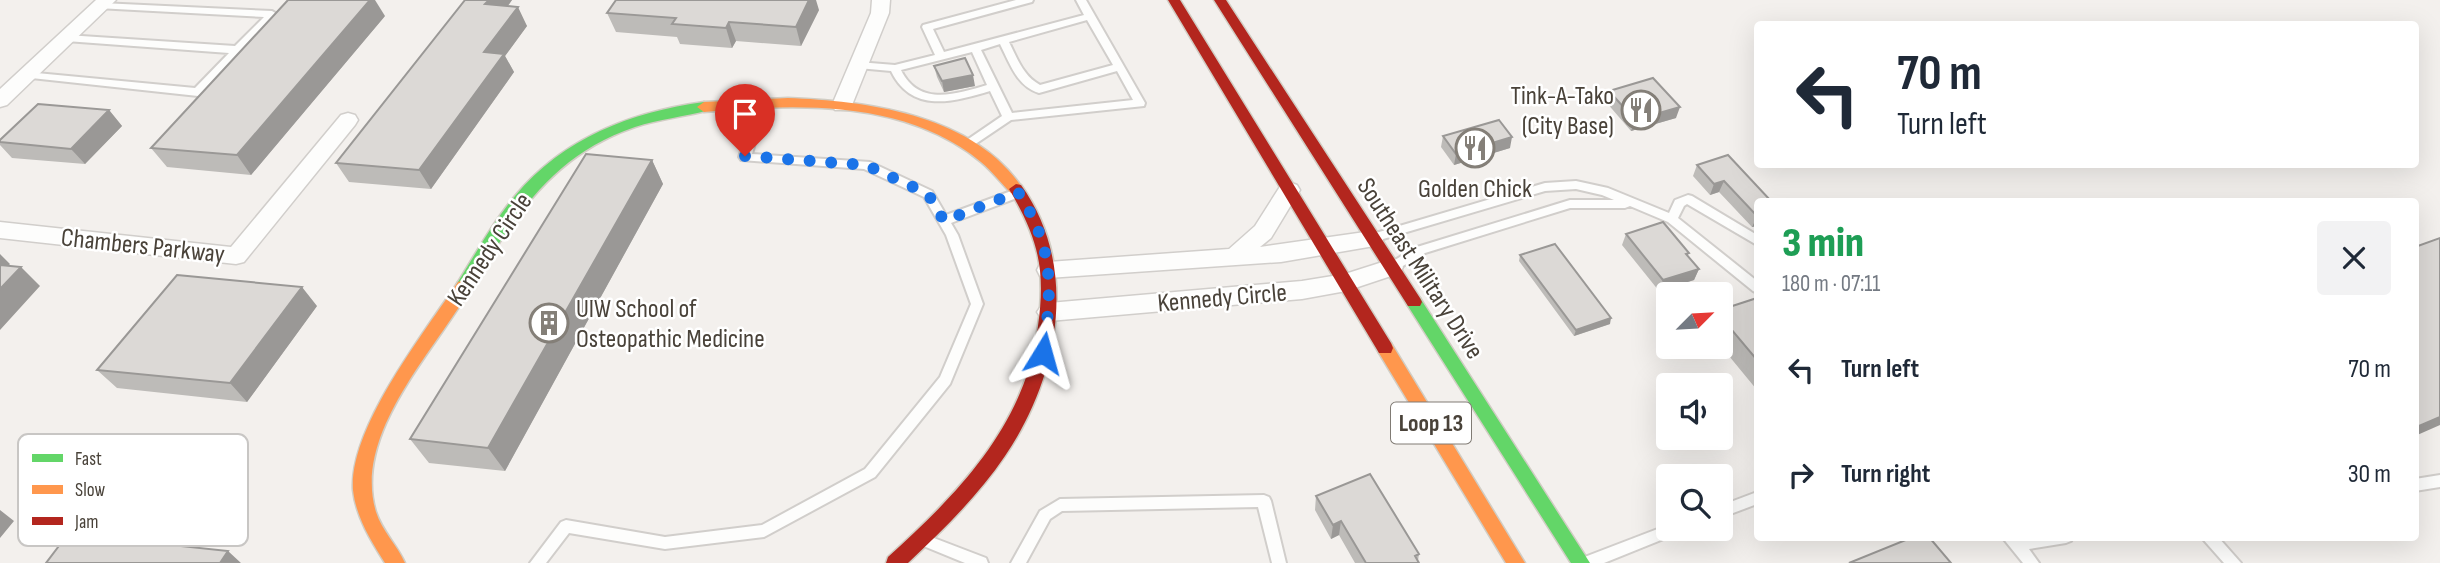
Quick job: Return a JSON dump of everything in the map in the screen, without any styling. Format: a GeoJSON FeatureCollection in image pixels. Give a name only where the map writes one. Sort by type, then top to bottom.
{"type":"FeatureCollection","features":[{"type":"Feature","properties":{"kind":"main road","name":"Loop 13"},"geometry":{"type":"LineString","coordinates":[[1174,0],[1516,563]]}},
{"type":"Feature","properties":{"kind":"main road","name":"Southeast Military Drive"},"geometry":{"type":"LineString","coordinates":[[1220,0],[1581,563]]}},
{"type":"Feature","properties":{"kind":"main road","name":"Kennedy Circle"},"geometry":{"type":"LineString","coordinates":[[396,563],[367,519],[361,492],[363,454],[375,424],[523,193],[576,149],[636,122],[698,107],[761,103],[842,105],[886,111],[933,127],[968,145],[997,167],[1018,192],[1037,224],[1046,248],[1049,312],[1043,353],[1024,411],[993,462],[972,489],[922,540],[895,563]]}},
{"type":"Feature","properties":{"kind":"street"},"geometry":{"type":"LineString","coordinates":[[842,105],[880,12],[881,0]]}},
{"type":"Feature","properties":{"kind":"street"},"geometry":{"type":"LineString","coordinates":[[0,100],[104,3]]}},
{"type":"Feature","properties":{"kind":"street","name":"Chambers Parkway"},"geometry":{"type":"LineString","coordinates":[[0,230],[236,256],[348,120]]}},
{"type":"Feature","properties":{"kind":"street"},"geometry":{"type":"LineString","coordinates":[[1235,257],[1263,232],[1289,190]]}},
{"type":"Feature","properties":{"kind":"street","name":"Kennedy Circle"},"geometry":{"type":"LineString","coordinates":[[1048,270],[1281,254],[1372,239]]}},
{"type":"Feature","properties":{"kind":"street","name":"Kennedy Circle"},"geometry":{"type":"LineString","coordinates":[[1049,312],[1289,291],[1346,282],[1392,267]]}},
{"type":"Feature","properties":{"kind":"lane"},"geometry":{"type":"LineString","coordinates":[[941,56],[927,26],[1025,0]]}},
{"type":"Feature","properties":{"kind":"lane"},"geometry":{"type":"LineString","coordinates":[[968,145],[1008,117],[1140,103],[1081,0]]}},
{"type":"Feature","properties":{"kind":"lane"},"geometry":{"type":"LineString","coordinates":[[26,75],[198,92],[272,14],[104,3]]}},
{"type":"Feature","properties":{"kind":"lane"},"geometry":{"type":"LineString","coordinates":[[858,65],[895,68],[1091,16]]}},
{"type":"Feature","properties":{"kind":"lane"},"geometry":{"type":"LineString","coordinates":[[66,38],[238,50]]}},
{"type":"Feature","properties":{"kind":"lane"},"geometry":{"type":"LineString","coordinates":[[1003,40],[1026,82],[1033,88],[1039,89],[1120,67]]}},
{"type":"Feature","properties":{"kind":"lane"},"geometry":{"type":"LineString","coordinates":[[975,48],[1008,117]]}},
{"type":"Feature","properties":{"kind":"lane"},"geometry":{"type":"LineString","coordinates":[[895,68],[905,88],[931,99],[962,96],[993,87]]}},
{"type":"Feature","properties":{"kind":"lane"},"geometry":{"type":"LineString","coordinates":[[537,563],[566,526],[665,543],[764,531],[870,473],[945,380],[977,304],[944,221],[928,194],[866,165],[745,156],[761,103]]}},
{"type":"Feature","properties":{"kind":"lane"},"geometry":{"type":"LineString","coordinates":[[1372,239],[1545,187],[1576,185],[1604,191],[1630,204],[1672,219],[1754,286]]}},
{"type":"Feature","properties":{"kind":"lane"},"geometry":{"type":"LineString","coordinates":[[944,221],[1018,192]]}},
{"type":"Feature","properties":{"kind":"lane"},"geometry":{"type":"LineString","coordinates":[[1672,219],[1679,203],[1688,199],[1754,239]]}},
{"type":"Feature","properties":{"kind":"lane"},"geometry":{"type":"LineString","coordinates":[[1392,267],[1421,250],[1570,204],[1630,204]]}},
{"type":"Feature","properties":{"kind":"lane"},"geometry":{"type":"LineString","coordinates":[[2419,484],[2440,481]]}},
{"type":"Feature","properties":{"kind":"lane"},"geometry":{"type":"LineString","coordinates":[[1733,507],[1754,499]]}},
{"type":"Feature","properties":{"kind":"lane"},"geometry":{"type":"LineString","coordinates":[[1018,563],[1045,515],[1059,505],[1264,501],[1279,563]]}},
{"type":"Feature","properties":{"kind":"lane"},"geometry":{"type":"LineString","coordinates":[[1587,563],[1656,536]]}},
{"type":"Feature","properties":{"kind":"lane"},"geometry":{"type":"LineString","coordinates":[[922,540],[975,562]]}},
{"type":"Feature","properties":{"kind":"lane"},"geometry":{"type":"LineString","coordinates":[[2012,541],[2032,563]]}},
{"type":"Feature","properties":{"kind":"lane"},"geometry":{"type":"LineString","coordinates":[[2211,541],[2234,563]]}},
{"type":"Feature","properties":{"kind":"building"},"geometry":{"type":"Polygon","coordinates":[[[288,0],[370,0],[237,155],[151,148],[288,0]]]}},
{"type":"Feature","properties":{"kind":"building"},"geometry":{"type":"Polygon","coordinates":[[[465,0],[489,0],[485,4],[518,7],[484,52],[504,54],[419,170],[336,163],[465,0]]]}},
{"type":"Feature","properties":{"kind":"building"},"geometry":{"type":"Polygon","coordinates":[[[616,0],[809,0],[796,27],[729,22],[726,28],[672,24],[676,18],[607,13],[616,0]]]}},
{"type":"Feature","properties":{"kind":"building"},"geometry":{"type":"Polygon","coordinates":[[[965,58],[973,75],[942,81],[934,66],[965,58]]]}},
{"type":"Feature","properties":{"kind":"building"},"geometry":{"type":"Polygon","coordinates":[[[1653,78],[1680,107],[1635,120],[1609,91],[1653,78]]]}},
{"type":"Feature","properties":{"kind":"building"},"geometry":{"type":"Polygon","coordinates":[[[38,104],[109,110],[71,149],[0,142],[38,104]]]}},
{"type":"Feature","properties":{"kind":"building"},"geometry":{"type":"Polygon","coordinates":[[[1499,120],[1512,137],[1456,154],[1443,136],[1499,120]]]}},
{"type":"Feature","properties":{"kind":"building"},"geometry":{"type":"Polygon","coordinates":[[[586,154],[652,160],[488,448],[410,439],[586,154]]]}},
{"type":"Feature","properties":{"kind":"building"},"geometry":{"type":"Polygon","coordinates":[[[1728,155],[1768,198],[1754,198],[1754,213],[1724,181],[1714,184],[1697,165],[1728,155]]]}},
{"type":"Feature","properties":{"kind":"building"},"geometry":{"type":"Polygon","coordinates":[[[1663,222],[1699,269],[1663,280],[1626,234],[1663,222]]]}},
{"type":"Feature","properties":{"kind":"building"},"geometry":{"type":"Polygon","coordinates":[[[2440,238],[2440,417],[2419,426],[2419,246],[2440,238]]]}},
{"type":"Feature","properties":{"kind":"building"},"geometry":{"type":"Polygon","coordinates":[[[1555,244],[1611,318],[1576,330],[1520,255],[1555,244]]]}},
{"type":"Feature","properties":{"kind":"building"},"geometry":{"type":"Polygon","coordinates":[[[0,265],[21,267],[0,289],[0,265]]]}},
{"type":"Feature","properties":{"kind":"building"},"geometry":{"type":"Polygon","coordinates":[[[177,275],[302,287],[230,383],[97,370],[177,275]]]}},
{"type":"Feature","properties":{"kind":"building"},"geometry":{"type":"Polygon","coordinates":[[[1754,299],[1754,356],[1733,331],[1733,306],[1754,299]]]}},
{"type":"Feature","properties":{"kind":"building"},"geometry":{"type":"Polygon","coordinates":[[[1370,474],[1419,554],[1415,556],[1419,563],[1366,563],[1341,521],[1333,525],[1316,496],[1370,474]]]}},
{"type":"Feature","properties":{"kind":"building"},"geometry":{"type":"Polygon","coordinates":[[[1903,541],[1932,541],[1951,563],[1849,563],[1903,541]]]}},
{"type":"Feature","properties":{"kind":"building"},"geometry":{"type":"Polygon","coordinates":[[[59,546],[181,546],[228,551],[220,563],[46,563],[59,546]]]}},
{"type":"Feature","properties":{"kind":"traffic: fast"},"geometry":{"type":"LineString","coordinates":[[464,286],[519,201],[557,163],[602,135],[626,125],[651,116],[704,107]]}},
{"type":"Feature","properties":{"kind":"traffic: fast"},"geometry":{"type":"LineString","coordinates":[[1414,302],[1581,563]]}},
{"type":"Feature","properties":{"kind":"traffic: slow"},"geometry":{"type":"LineString","coordinates":[[704,107],[788,102],[873,109],[913,120],[952,136],[986,159],[1016,189]]}},
{"type":"Feature","properties":{"kind":"traffic: slow"},"geometry":{"type":"LineString","coordinates":[[396,563],[378,537],[367,513],[362,491],[368,448],[389,402],[464,286]]}},
{"type":"Feature","properties":{"kind":"traffic: slow"},"geometry":{"type":"LineString","coordinates":[[1385,348],[1516,563]]}},
{"type":"Feature","properties":{"kind":"traffic: jam"},"geometry":{"type":"LineString","coordinates":[[1174,0],[1385,348]]}},
{"type":"Feature","properties":{"kind":"traffic: jam"},"geometry":{"type":"LineString","coordinates":[[1220,0],[1414,302]]}},
{"type":"Feature","properties":{"kind":"traffic: jam"},"geometry":{"type":"LineString","coordinates":[[895,563],[925,536],[978,479],[1019,417],[1034,382],[1044,345],[1049,304],[1048,273],[1038,229],[1016,189]]}},
{"type":"Feature","properties":{"kind":"place","name":"Tink-A-Tako (City Base)"},"geometry":{"type":"Point","coordinates":[1641,110]}},
{"type":"Feature","properties":{"kind":"place","name":"Golden Chick"},"geometry":{"type":"Point","coordinates":[1475,148]}},
{"type":"Feature","properties":{"kind":"place","name":"UIW School of Osteopathic Medicine"},"geometry":{"type":"Point","coordinates":[549,323]}},
{"type":"Feature","properties":{"kind":"route"},"geometry":{"type":"LineString","coordinates":[[745,156],[866,165],[928,194],[944,221],[1018,192],[1037,224],[1046,248],[1049,312],[1043,353]]}}]}
